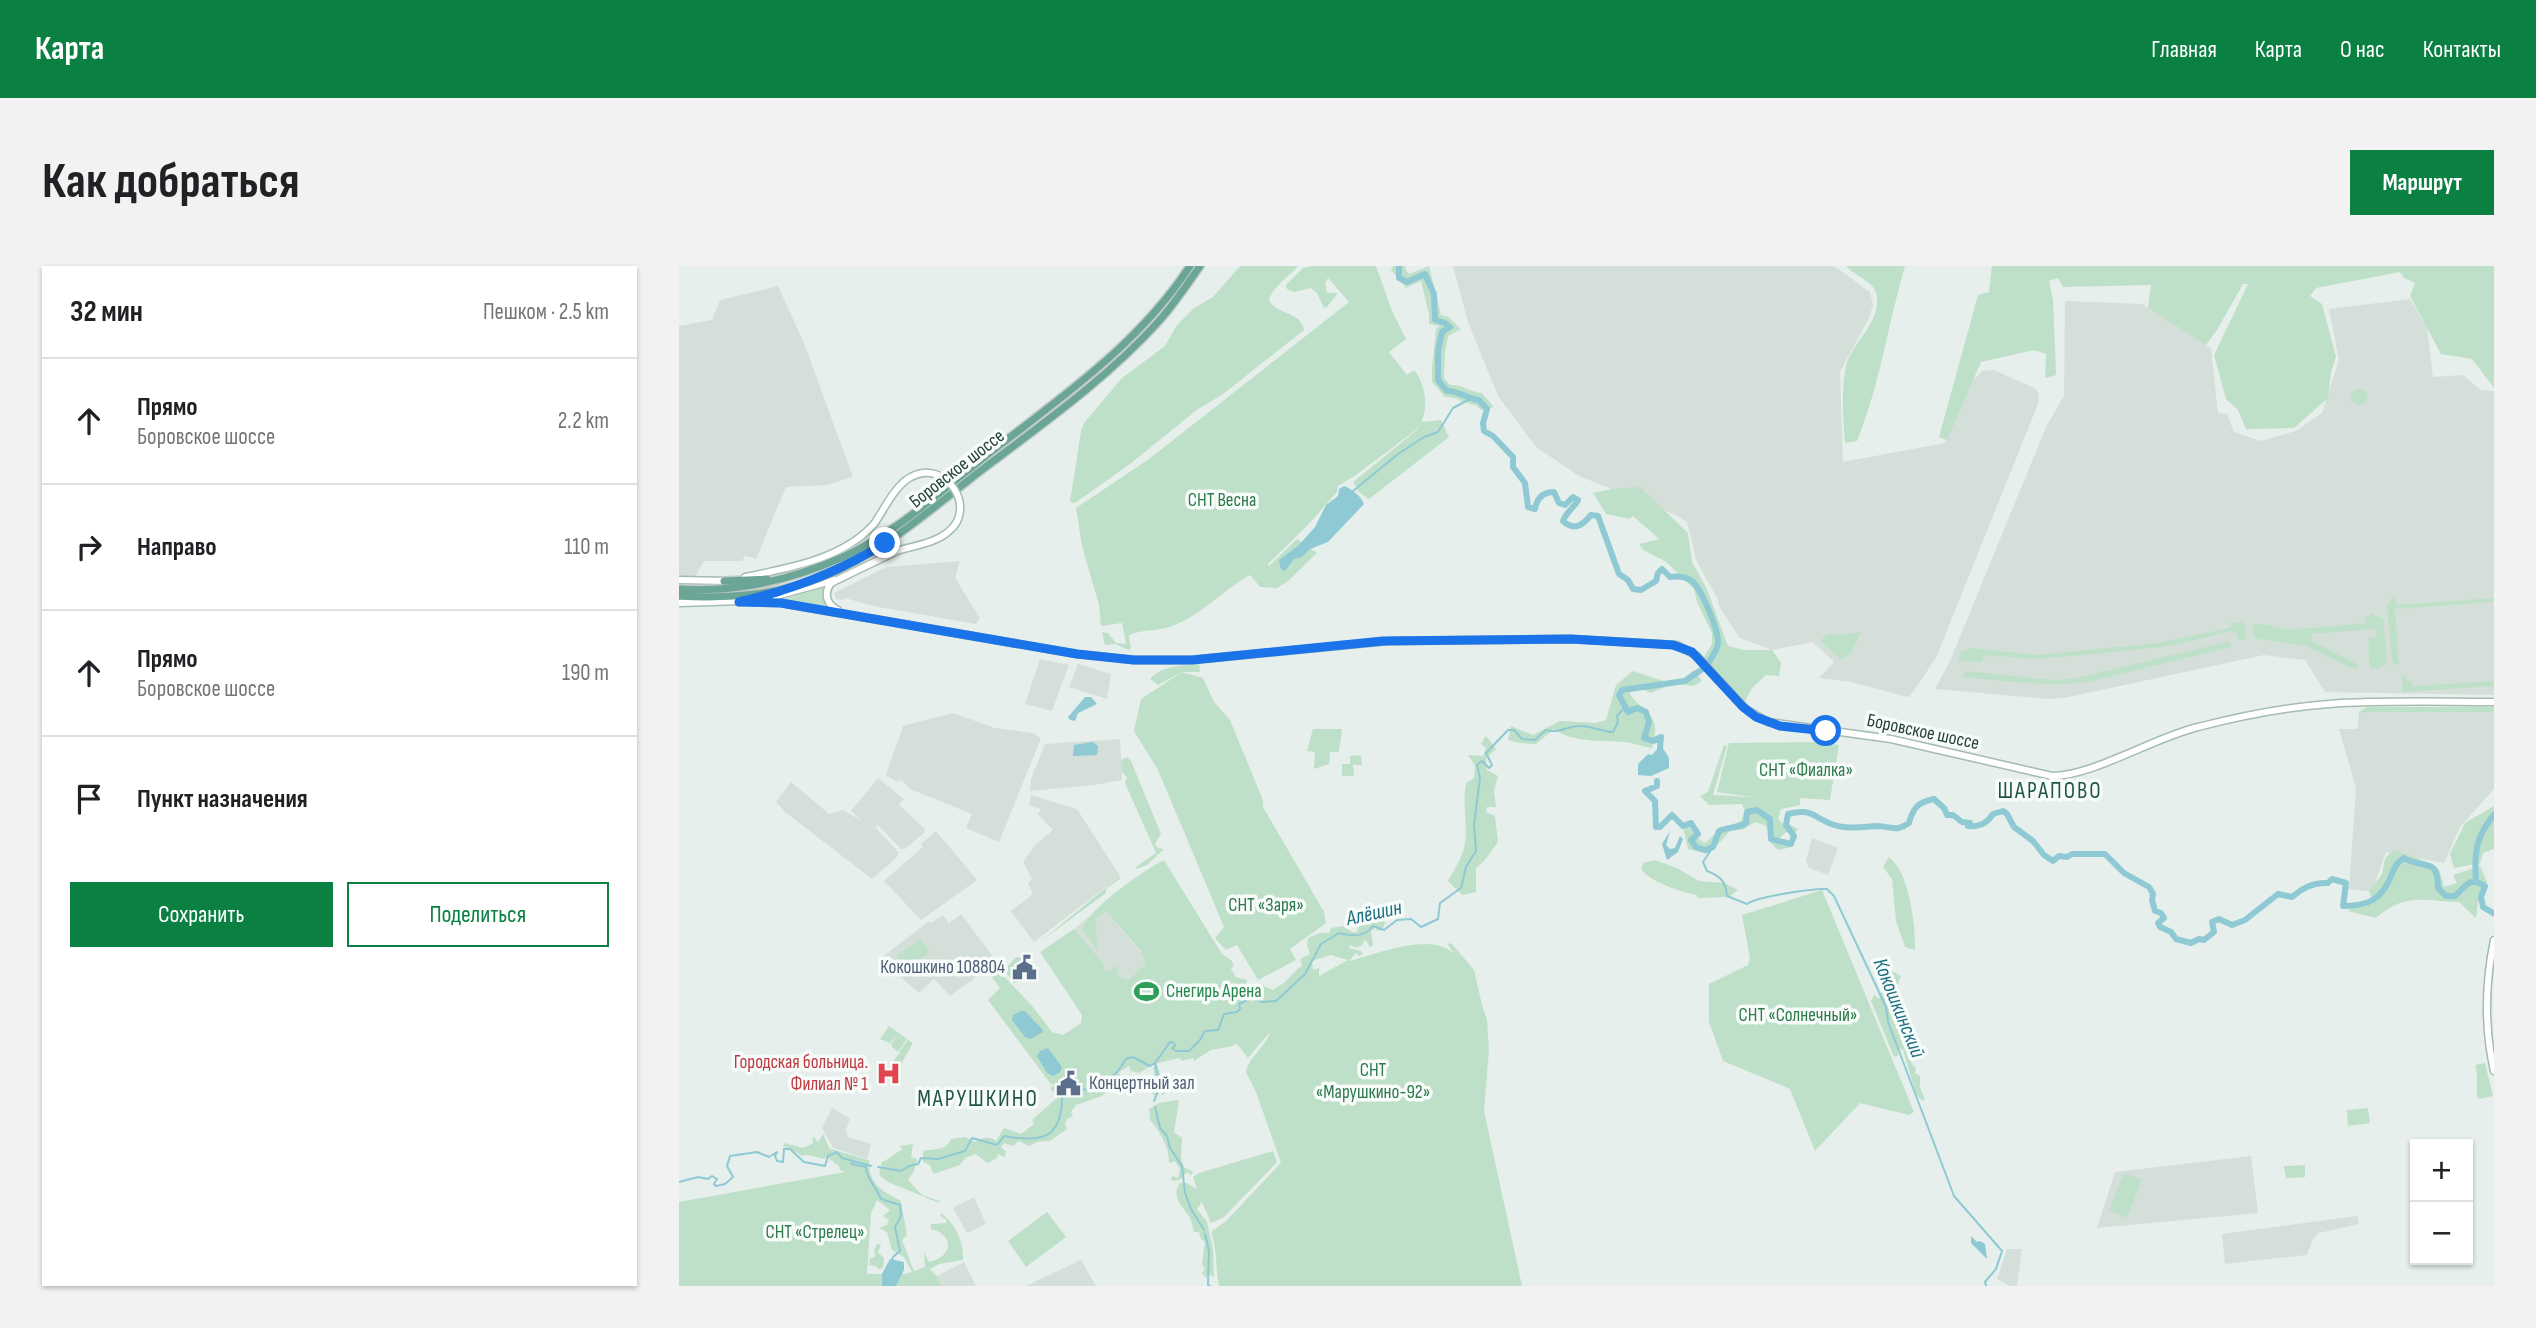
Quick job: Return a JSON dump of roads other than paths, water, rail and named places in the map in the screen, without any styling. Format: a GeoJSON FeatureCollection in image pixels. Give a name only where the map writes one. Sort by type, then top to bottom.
{"type":"FeatureCollection","features":[{"type":"Feature","properties":{"kind":"main road","name":"Боровское шоссе"},"geometry":{"type":"LineString","coordinates":[[679,589],[746,587],[802,573],[844,557],[888,532],[1087,378],[1148,321],[1190,266]]}},
{"type":"Feature","properties":{"kind":"main road","name":"Боровское шоссе"},"geometry":{"type":"LineString","coordinates":[[679,596],[733,595],[797,586],[842,569],[892,538],[1110,369],[1166,313],[1200,266]]}},
{"type":"Feature","properties":{"kind":"main road"},"geometry":{"type":"LineString","coordinates":[[679,603],[739,602],[776,597],[835,580],[897,551],[942,536],[952,528],[960,509],[959,497],[953,485],[935,474],[922,473],[911,477],[900,486],[874,524],[856,540],[812,561],[724,581]]}},
{"type":"Feature","properties":{"kind":"main road"},"geometry":{"type":"LineString","coordinates":[[679,580],[762,579],[802,573]]}},
{"type":"Feature","properties":{"kind":"main road"},"geometry":{"type":"LineString","coordinates":[[835,580],[827,590],[829,603],[837,610],[860,617]]}},
{"type":"Feature","properties":{"kind":"main road"},"geometry":{"type":"LineString","coordinates":[[739,602],[797,586]]}},
{"type":"Feature","properties":{"kind":"main road","name":"Боровское шоссе"},"geometry":{"type":"LineString","coordinates":[[739,602],[774,603],[1077,654],[1134,660],[1192,660],[1383,641],[1557,639],[1678,645],[1700,659],[1744,708],[1768,722],[1892,739],[2052,776],[2079,771],[2198,727],[2302,708],[2339,704],[2494,702]]}},
{"type":"Feature","properties":{"kind":"main road"},"geometry":{"type":"LineString","coordinates":[[2494,940],[2487,980],[2489,1039],[2494,1071]]}},
{"type":"Feature","properties":{"kind":"main road"},"geometry":{"type":"LineString","coordinates":[[2494,962],[2491,1016],[2494,1049]]}},
{"type":"Feature","properties":{"kind":"water"},"geometry":{"type":"Polygon","coordinates":[[[1344,486],[1356,493],[1364,504],[1328,542],[1294,559],[1283,571],[1279,560],[1298,546],[1315,527],[1326,505],[1338,496],[1339,489],[1344,486]]]}},
{"type":"Feature","properties":{"kind":"water"},"geometry":{"type":"Polygon","coordinates":[[[1085,697],[1091,697],[1097,704],[1078,713],[1075,721],[1070,720],[1068,717],[1085,697]]]}},
{"type":"Feature","properties":{"kind":"water"},"geometry":{"type":"Polygon","coordinates":[[[1093,742],[1098,746],[1097,755],[1073,756],[1074,745],[1093,742]]]}},
{"type":"Feature","properties":{"kind":"water"},"geometry":{"type":"Polygon","coordinates":[[[1659,742],[1669,758],[1669,768],[1651,776],[1638,775],[1638,764],[1648,754],[1652,755],[1659,742]]]}},
{"type":"Feature","properties":{"kind":"water"},"geometry":{"type":"Polygon","coordinates":[[[1670,831],[1666,845],[1670,849],[1675,848],[1680,836],[1683,839],[1678,852],[1667,860],[1662,844],[1670,831]]]}},
{"type":"Feature","properties":{"kind":"water"},"geometry":{"type":"Polygon","coordinates":[[[1025,1011],[1043,1032],[1030,1039],[1025,1037],[1012,1020],[1013,1015],[1025,1011]]]}},
{"type":"Feature","properties":{"kind":"water"},"geometry":{"type":"Polygon","coordinates":[[[1048,1048],[1062,1067],[1060,1072],[1053,1076],[1047,1073],[1037,1056],[1040,1051],[1048,1048]]]}},
{"type":"Feature","properties":{"kind":"water"},"geometry":{"type":"Polygon","coordinates":[[[1971,1236],[1977,1242],[1985,1244],[1987,1259],[1971,1243],[1971,1236]]]}},
{"type":"Feature","properties":{"kind":"water"},"geometry":{"type":"Polygon","coordinates":[[[890,1259],[904,1262],[904,1270],[896,1286],[882,1286],[882,1274],[890,1259]]]}},
{"type":"Feature","properties":{"kind":"waterway"},"geometry":{"type":"LineString","coordinates":[[1399,266],[1399,278],[1407,282],[1425,274],[1434,294],[1435,320],[1450,327],[1442,332],[1438,351],[1438,380],[1447,391],[1479,400],[1487,409],[1484,431],[1493,436],[1513,457],[1513,467],[1525,483],[1528,507],[1535,509],[1541,496],[1550,492],[1554,492],[1559,503],[1565,505],[1573,497],[1578,500],[1563,521],[1574,526],[1581,524],[1591,515],[1598,516],[1619,574],[1628,580],[1633,589],[1641,590],[1656,581],[1662,569],[1670,577],[1682,577],[1692,581],[1705,601],[1718,638],[1718,644],[1708,664]]}},
{"type":"Feature","properties":{"kind":"waterway"},"geometry":{"type":"LineString","coordinates":[[1353,491],[1398,454],[1424,437],[1438,432],[1453,408],[1470,399]]}},
{"type":"Feature","properties":{"kind":"waterway"},"geometry":{"type":"LineString","coordinates":[[1660,748],[1661,737],[1653,741],[1644,738],[1649,722],[1646,712],[1637,708],[1628,712],[1619,695],[1622,690],[1685,681],[1704,668]]}},
{"type":"Feature","properties":{"kind":"waterway","name":"Алёшин"},"geometry":{"type":"LineString","coordinates":[[1078,1089],[1095,1090],[1096,1082],[1100,1078],[1113,1076],[1126,1059],[1133,1057],[1150,1066],[1170,1042],[1174,1043],[1172,1048],[1176,1051],[1189,1051],[1205,1031],[1218,1030],[1224,1014],[1237,1012],[1240,1009],[1239,1004],[1252,998],[1262,1002],[1276,1001],[1305,974],[1321,944],[1339,933],[1362,934],[1373,926],[1384,930],[1397,920],[1411,919],[1421,927],[1438,919],[1440,903],[1461,888],[1466,867],[1476,851],[1474,825],[1480,778],[1477,765],[1482,761],[1489,768],[1492,765],[1486,753],[1508,730],[1514,730],[1522,739],[1535,740],[1546,730],[1555,731],[1575,726],[1613,732],[1618,722],[1617,716],[1625,707]]}},
{"type":"Feature","properties":{"kind":"waterway"},"geometry":{"type":"LineString","coordinates":[[1657,781],[1657,786],[1645,791],[1655,801],[1656,827],[1660,827],[1672,815],[1683,826],[1691,823],[1698,834],[1691,840],[1696,847],[1705,850],[1713,847],[1719,831],[1743,825],[1746,823],[1747,812],[1757,810],[1770,819],[1771,839],[1791,844],[1794,836],[1786,825],[1788,814],[1796,812],[1811,814],[1841,827],[1896,828],[1909,823],[1912,813],[1920,804],[1934,799],[1947,815],[1970,823],[1968,826],[1982,824],[1993,814],[2003,811],[2014,827],[2053,861],[2059,856],[2067,857],[2072,854],[2105,854],[2124,873],[2149,887],[2153,894],[2155,911],[2161,913],[2164,918],[2158,923],[2160,927],[2171,932],[2176,939],[2191,943],[2204,940],[2214,932],[2212,922],[2219,919],[2232,925],[2245,920],[2278,894],[2292,897],[2309,886],[2328,883],[2332,879],[2346,883],[2343,906],[2366,903],[2383,891],[2396,866],[2404,858],[2433,868],[2438,888],[2446,896],[2455,896],[2472,882],[2485,886],[2481,897],[2483,907],[2493,913]]}},
{"type":"Feature","properties":{"kind":"waterway"},"geometry":{"type":"LineString","coordinates":[[2476,881],[2477,845],[2483,830],[2494,815]]}},
{"type":"Feature","properties":{"kind":"waterway","name":"Кокошкинский"},"geometry":{"type":"LineString","coordinates":[[1713,847],[1703,862],[1707,871],[1721,880],[1727,896],[1747,904],[1772,896],[1810,890],[1827,889],[1834,896],[1886,1007],[1888,1022],[1954,1196],[2002,1251],[1996,1269],[1985,1282],[1986,1286]]}},
{"type":"Feature","properties":{"kind":"waterway"},"geometry":{"type":"LineString","coordinates":[[1154,1101],[1160,1087],[1155,1063]]}},
{"type":"Feature","properties":{"kind":"waterway","name":"Алёшин"},"geometry":{"type":"LineString","coordinates":[[878,1167],[901,1171],[918,1164],[921,1158],[938,1159],[965,1151],[972,1138],[997,1145],[1004,1136],[1029,1139],[1047,1135],[1058,1122],[1062,1097],[1075,1090]]}},
{"type":"Feature","properties":{"kind":"waterway"},"geometry":{"type":"LineString","coordinates":[[1155,1107],[1160,1128],[1182,1166],[1185,1193],[1191,1209],[1204,1230]]}},
{"type":"Feature","properties":{"kind":"waterway"},"geometry":{"type":"LineString","coordinates":[[679,1182],[698,1177],[708,1179],[712,1176],[717,1179],[714,1184],[716,1186],[725,1184],[733,1177],[727,1166],[730,1156],[757,1152],[769,1157],[777,1152],[777,1161],[783,1162],[784,1149],[790,1149],[804,1162],[825,1166],[828,1156],[837,1152],[842,1158],[871,1166]]}},
{"type":"Feature","properties":{"kind":"waterway"},"geometry":{"type":"LineString","coordinates":[[854,1162],[851,1164],[866,1167],[881,1199],[900,1205],[901,1216],[895,1227],[900,1251],[892,1261]]}},
{"type":"Feature","properties":{"kind":"waterway"},"geometry":{"type":"LineString","coordinates":[[1205,1234],[1209,1251],[1210,1286]]}},
{"type":"Feature","properties":{"kind":"place","name":"Кокошкино 108804"},"geometry":{"type":"Point","coordinates":[1025,967]}},
{"type":"Feature","properties":{"kind":"place","name":"Снегирь Арена"},"geometry":{"type":"Point","coordinates":[1146,991]}},
{"type":"Feature","properties":{"kind":"place","name":"Городская больница. Филиал № 1"},"geometry":{"type":"Point","coordinates":[888,1073]}},
{"type":"Feature","properties":{"kind":"place","name":"Концертный зал"},"geometry":{"type":"Point","coordinates":[1069,1083]}},
{"type":"Feature","properties":{"kind":"district","name":"ШАРАПОВО"},"geometry":{"type":"Point","coordinates":[2050,791]}},
{"type":"Feature","properties":{"kind":"district","name":"МАРУШКИНО"},"geometry":{"type":"Point","coordinates":[978,1099]}},
{"type":"Feature","properties":{"kind":"park label","name":"СНТ Весна"},"geometry":{"type":"Point","coordinates":[1222,500]}},
{"type":"Feature","properties":{"kind":"park label","name":"СНТ «Фиалка»"},"geometry":{"type":"Point","coordinates":[1806,770]}},
{"type":"Feature","properties":{"kind":"park label","name":"СНТ «Заря»"},"geometry":{"type":"Point","coordinates":[1266,905]}},
{"type":"Feature","properties":{"kind":"park label","name":"СНТ «Солнечный»"},"geometry":{"type":"Point","coordinates":[1798,1015]}},
{"type":"Feature","properties":{"kind":"park label","name":"СНТ «Марушкино-92»"},"geometry":{"type":"Point","coordinates":[1373,1081]}},
{"type":"Feature","properties":{"kind":"park label","name":"СНТ «Стрелец»"},"geometry":{"type":"Point","coordinates":[815,1232]}}]}
